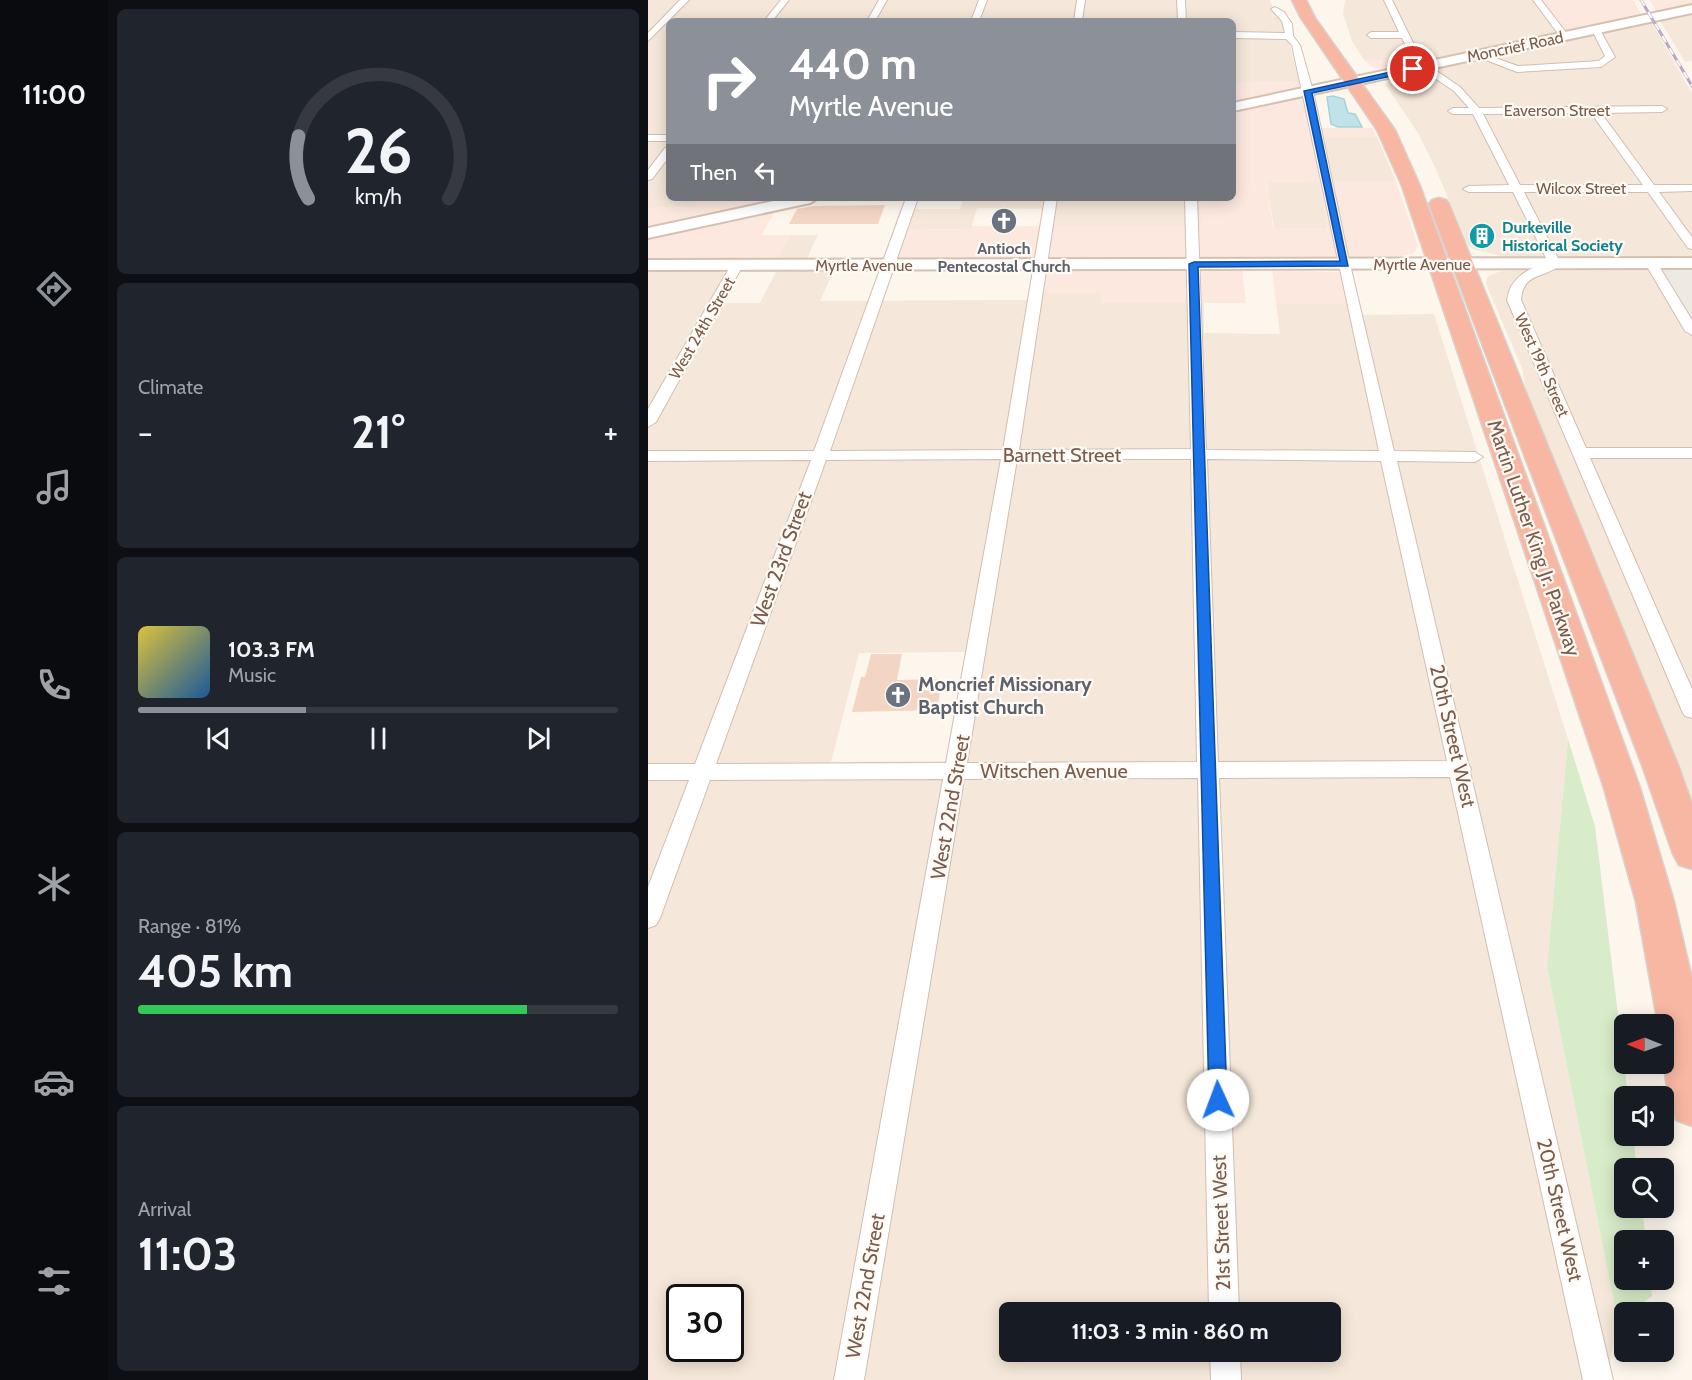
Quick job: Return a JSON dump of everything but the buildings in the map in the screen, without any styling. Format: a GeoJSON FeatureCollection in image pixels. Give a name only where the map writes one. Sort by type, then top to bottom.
{"type":"FeatureCollection","features":[{"type":"Feature","properties":{"kind":"highway","name":"Martin Luther King Jr. Parkway"},"geometry":{"type":"LineString","coordinates":[[1299,0],[1308,18],[1406,132]]}},
{"type":"Feature","properties":{"kind":"highway","name":"Martin Luther King Jr. Parkway"},"geometry":{"type":"LineString","coordinates":[[1330,24],[1386,130],[1451,264],[1692,854]]}},
{"type":"Feature","properties":{"kind":"highway","name":"Martin Luther King Jr. Parkway"},"geometry":{"type":"LineString","coordinates":[[1434,190],[1451,264],[1622,788],[1655,902],[1675,996],[1692,1105]]}},
{"type":"Feature","properties":{"kind":"highway"},"geometry":{"type":"LineString","coordinates":[[1675,996],[1692,1066]]}},
{"type":"Feature","properties":{"kind":"main road","name":"Moncrief Road"},"geometry":{"type":"LineString","coordinates":[[1236,106],[1692,10]]}},
{"type":"Feature","properties":{"kind":"main road"},"geometry":{"type":"LineString","coordinates":[[648,233],[796,201]]}},
{"type":"Feature","properties":{"kind":"main road","name":"Myrtle Avenue"},"geometry":{"type":"LineString","coordinates":[[648,265],[1692,263]]}},
{"type":"Feature","properties":{"kind":"street"},"geometry":{"type":"LineString","coordinates":[[667,18],[685,0]]}},
{"type":"Feature","properties":{"kind":"street"},"geometry":{"type":"LineString","coordinates":[[770,18],[785,0]]}},
{"type":"Feature","properties":{"kind":"street"},"geometry":{"type":"LineString","coordinates":[[873,18],[883,0]]}},
{"type":"Feature","properties":{"kind":"street"},"geometry":{"type":"LineString","coordinates":[[976,18],[983,0]]}},
{"type":"Feature","properties":{"kind":"street"},"geometry":{"type":"LineString","coordinates":[[1078,18],[1081,0]]}},
{"type":"Feature","properties":{"kind":"street"},"geometry":{"type":"LineString","coordinates":[[1181,0],[1182,18]]}},
{"type":"Feature","properties":{"kind":"street"},"geometry":{"type":"LineString","coordinates":[[1388,0],[1415,58],[1423,67],[1457,89],[1476,110],[1555,264]]}},
{"type":"Feature","properties":{"kind":"street"},"geometry":{"type":"LineString","coordinates":[[1538,0],[1565,37]]}},
{"type":"Feature","properties":{"kind":"street","name":"20th Street West"},"geometry":{"type":"LineString","coordinates":[[1275,9],[1285,20],[1290,32],[1289,36],[1296,45],[1308,91],[1345,264],[1598,1380]]}},
{"type":"Feature","properties":{"kind":"street"},"geometry":{"type":"LineString","coordinates":[[648,38],[666,20]]}},
{"type":"Feature","properties":{"kind":"street"},"geometry":{"type":"LineString","coordinates":[[1478,55],[1505,67],[1517,69],[1597,64],[1607,61],[1610,57],[1596,30]]}},
{"type":"Feature","properties":{"kind":"street"},"geometry":{"type":"LineString","coordinates":[[1236,35],[1289,36]]}},
{"type":"Feature","properties":{"kind":"street"},"geometry":{"type":"LineString","coordinates":[[1371,35],[1404,35]]}},
{"type":"Feature","properties":{"kind":"street","name":"Eaverson Street"},"geometry":{"type":"LineString","coordinates":[[1453,111],[1662,109]]}},
{"type":"Feature","properties":{"kind":"street"},"geometry":{"type":"LineString","coordinates":[[1594,110],[1692,245]]}},
{"type":"Feature","properties":{"kind":"street"},"geometry":{"type":"LineString","coordinates":[[648,138],[666,138]]}},
{"type":"Feature","properties":{"kind":"street"},"geometry":{"type":"LineString","coordinates":[[648,177],[666,154]]}},
{"type":"Feature","properties":{"kind":"street","name":"Wilcox Street"},"geometry":{"type":"LineString","coordinates":[[1469,189],[1692,188]]}},
{"type":"Feature","properties":{"kind":"street","name":"West 23rd Street"},"geometry":{"type":"LineString","coordinates":[[648,918],[820,455],[911,201]]}},
{"type":"Feature","properties":{"kind":"street","name":"West 22nd Street"},"geometry":{"type":"LineString","coordinates":[[849,1380],[1029,351],[1051,201]]}},
{"type":"Feature","properties":{"kind":"street","name":"21st Street West"},"geometry":{"type":"LineString","coordinates":[[1191,201],[1224,1302]]}},
{"type":"Feature","properties":{"kind":"street"},"geometry":{"type":"LineString","coordinates":[[1651,263],[1692,331]]}},
{"type":"Feature","properties":{"kind":"street","name":"West 19th Street"},"geometry":{"type":"LineString","coordinates":[[1555,264],[1523,278],[1514,291],[1514,300],[1692,711]]}},
{"type":"Feature","properties":{"kind":"street","name":"West 24th Street"},"geometry":{"type":"LineString","coordinates":[[648,422],[737,265]]}},
{"type":"Feature","properties":{"kind":"street"},"geometry":{"type":"LineString","coordinates":[[1581,453],[1692,453]]}},
{"type":"Feature","properties":{"kind":"street","name":"Barnett Street"},"geometry":{"type":"LineString","coordinates":[[648,456],[1199,454],[1475,457]]}},
{"type":"Feature","properties":{"kind":"street","name":"Witschen Avenue"},"geometry":{"type":"LineString","coordinates":[[648,772],[1461,770]]}},
{"type":"Feature","properties":{"kind":"street"},"geometry":{"type":"LineString","coordinates":[[1225,1362],[1226,1380]]}},
{"type":"Feature","properties":{"kind":"shaded area"},"geometry":{"type":"Polygon","coordinates":[[[648,0],[1270,0],[1274,11],[1284,21],[1299,82],[1236,83],[1236,18],[666,18],[666,201],[699,201],[695,207],[648,208],[648,0]]]}},
{"type":"Feature","properties":{"kind":"shaded area"},"geometry":{"type":"Polygon","coordinates":[[[1345,0],[1540,0],[1566,35],[1411,66],[1381,60],[1364,60],[1352,41],[1343,14],[1345,0]]]}},
{"type":"Feature","properties":{"kind":"shaded area"},"geometry":{"type":"Polygon","coordinates":[[[1540,0],[1633,0],[1643,18],[1566,35],[1540,0]]]}},
{"type":"Feature","properties":{"kind":"shaded area"},"geometry":{"type":"Polygon","coordinates":[[[1650,0],[1692,0],[1692,8],[1658,15],[1650,0]]]}},
{"type":"Feature","properties":{"kind":"shaded area"},"geometry":{"type":"Polygon","coordinates":[[[1692,12],[1692,61],[1685,62],[1659,19],[1692,12]]]}},
{"type":"Feature","properties":{"kind":"shaded area"},"geometry":{"type":"Polygon","coordinates":[[[1651,21],[1692,93],[1692,258],[1501,256],[1472,249],[1468,245],[1418,133],[1385,84],[1393,78],[1439,67],[1651,21]]]}},
{"type":"Feature","properties":{"kind":"shaded area"},"geometry":{"type":"Polygon","coordinates":[[[1408,59],[1411,66],[1391,70],[1374,68],[1364,60],[1408,59]]]}},
{"type":"Feature","properties":{"kind":"shaded area"},"geometry":{"type":"Polygon","coordinates":[[[1299,82],[1299,89],[1236,102],[1236,83],[1299,82]]]}},
{"type":"Feature","properties":{"kind":"shaded area"},"geometry":{"type":"Polygon","coordinates":[[[1302,97],[1309,128],[1372,128],[1377,137],[1310,137],[1319,181],[1396,181],[1418,246],[1414,253],[1402,256],[882,260],[893,230],[971,229],[972,226],[1202,226],[1200,201],[1236,201],[1236,111],[1302,97]],[[1319,181],[1267,182],[1273,228],[1328,228],[1319,181]]]}},
{"type":"Feature","properties":{"kind":"shaded area"},"geometry":{"type":"Polygon","coordinates":[[[1310,137],[1377,137],[1396,181],[1319,181],[1310,137]]]}},
{"type":"Feature","properties":{"kind":"shaded area"},"geometry":{"type":"Polygon","coordinates":[[[1319,181],[1328,228],[1274,229],[1267,182],[1319,181]]]}},
{"type":"Feature","properties":{"kind":"shaded area"},"geometry":{"type":"Polygon","coordinates":[[[699,201],[777,201],[648,228],[648,208],[695,207],[699,201]]]}},
{"type":"Feature","properties":{"kind":"shaded area"},"geometry":{"type":"Polygon","coordinates":[[[963,201],[1200,201],[1202,226],[1052,226],[1055,209],[977,208],[971,229],[893,230],[900,209],[960,209],[963,201]]]}},
{"type":"Feature","properties":{"kind":"shaded area"},"geometry":{"type":"Polygon","coordinates":[[[775,210],[762,235],[790,235],[776,260],[648,260],[648,238],[775,210]]]}},
{"type":"Feature","properties":{"kind":"shaded area"},"geometry":{"type":"Polygon","coordinates":[[[790,235],[818,235],[806,260],[776,260],[790,235]]]}},
{"type":"Feature","properties":{"kind":"shaded area"},"geometry":{"type":"Polygon","coordinates":[[[1575,268],[1661,269],[1692,316],[1692,822],[1531,416],[1522,368],[1486,284],[1487,278],[1501,271],[1575,268]]]}},
{"type":"Feature","properties":{"kind":"shaded area"},"geometry":{"type":"Polygon","coordinates":[[[1661,269],[1692,269],[1692,316],[1661,269]]]}},
{"type":"Feature","properties":{"kind":"shaded area"},"geometry":{"type":"Polygon","coordinates":[[[777,270],[834,270],[820,301],[1029,300],[1030,293],[1102,293],[1101,303],[1204,303],[1204,333],[1280,334],[1276,304],[1348,304],[1351,315],[1434,314],[1568,739],[1547,967],[1614,1302],[1614,1341],[1606,1380],[648,1380],[648,271],[726,271],[709,303],[760,303],[777,270]],[[967,652],[859,653],[831,762],[946,761],[967,652]]]}},
{"type":"Feature","properties":{"kind":"shaded area"},"geometry":{"type":"Polygon","coordinates":[[[1033,270],[1242,270],[1246,303],[1101,303],[1101,293],[1030,293],[1033,270]]]}},
{"type":"Feature","properties":{"kind":"shaded area"},"geometry":{"type":"Polygon","coordinates":[[[1272,271],[1341,272],[1348,304],[1276,304],[1272,271]]]}},
{"type":"Feature","properties":{"kind":"green space"},"geometry":{"type":"Polygon","coordinates":[[[1568,739],[1595,826],[1618,1014],[1614,1014],[1614,1074],[1625,1074],[1627,1086],[1614,1086],[1614,1146],[1634,1146],[1636,1158],[1614,1158],[1614,1218],[1643,1218],[1645,1230],[1614,1230],[1614,1290],[1651,1290],[1652,1296],[1644,1302],[1614,1302],[1547,967],[1568,739]]]}},
{"type":"Feature","properties":{"kind":"water"},"geometry":{"type":"Polygon","coordinates":[[[1327,97],[1344,99],[1348,113],[1355,114],[1362,127],[1338,127],[1331,124],[1327,97]]]}},
{"type":"Feature","properties":{"kind":"railway"},"geometry":{"type":"LineString","coordinates":[[1641,0],[1692,86]]}},
{"type":"Feature","properties":{"kind":"place","name":"Antioch Pentecostal Church"},"geometry":{"type":"Point","coordinates":[1004,221]}},
{"type":"Feature","properties":{"kind":"place","name":"Durkeville Historical Society"},"geometry":{"type":"Point","coordinates":[1482,236]}},
{"type":"Feature","properties":{"kind":"place","name":"Moncrief Missionary Baptist Church"},"geometry":{"type":"Point","coordinates":[898,695]}},
{"type":"Feature","properties":{"kind":"route"},"geometry":{"type":"LineString","coordinates":[[1218,1100],[1194,264],[1345,264],[1308,91],[1413,69]]}}]}
